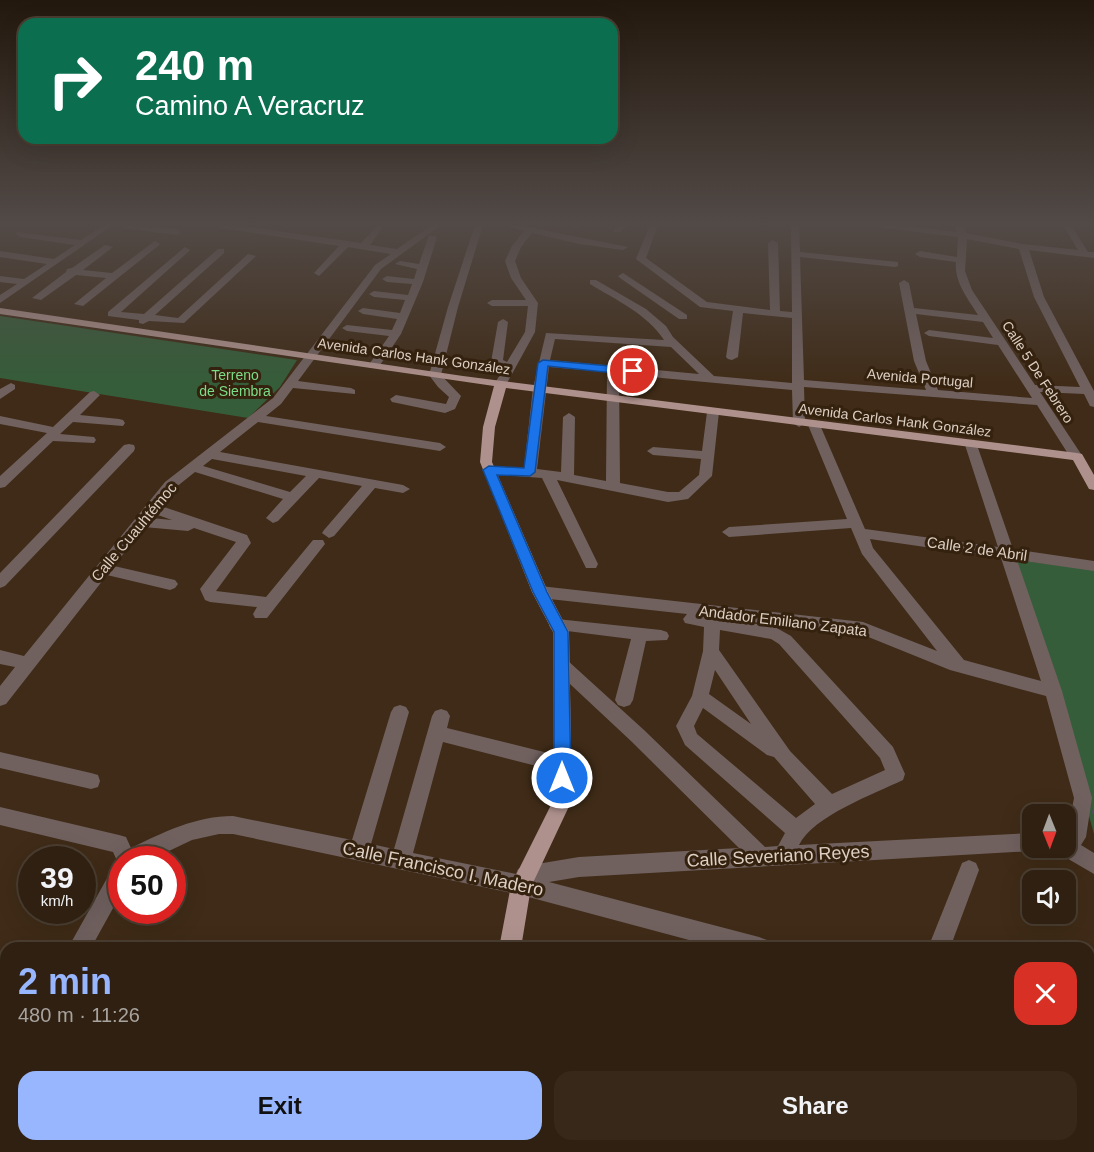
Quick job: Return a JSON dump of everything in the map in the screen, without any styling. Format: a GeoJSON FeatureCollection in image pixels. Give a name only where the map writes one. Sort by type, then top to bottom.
{"type":"FeatureCollection","features":[{"type":"Feature","properties":{"kind":"main road","name":"Avenida Carlos Hank González"},"geometry":{"type":"LineString","coordinates":[[0,311],[435,375],[1077,457]]}},
{"type":"Feature","properties":{"kind":"main road"},"geometry":{"type":"LineString","coordinates":[[501,383],[489,427],[486,462],[540,592],[561,632],[563,800],[523,880],[511,942]]}},
{"type":"Feature","properties":{"kind":"main road"},"geometry":{"type":"LineString","coordinates":[[1077,457],[1094,486]]}},
{"type":"Feature","properties":{"kind":"street"},"geometry":{"type":"LineString","coordinates":[[0,279],[25,282]]}},
{"type":"Feature","properties":{"kind":"street"},"geometry":{"type":"LineString","coordinates":[[0,300],[30,279]]}},
{"type":"Feature","properties":{"kind":"street"},"geometry":{"type":"LineString","coordinates":[[37,298],[63,279]]}},
{"type":"Feature","properties":{"kind":"street"},"geometry":{"type":"LineString","coordinates":[[79,304],[111,279]]}},
{"type":"Feature","properties":{"kind":"street"},"geometry":{"type":"LineString","coordinates":[[152,279],[112,314],[180,321],[226,279]]}},
{"type":"Feature","properties":{"kind":"street"},"geometry":{"type":"LineString","coordinates":[[132,331],[190,279]]}},
{"type":"Feature","properties":{"kind":"street","name":"Calle Cuauhtémoc"},"geometry":{"type":"LineString","coordinates":[[0,699],[170,485],[277,401],[369,279]]}},
{"type":"Feature","properties":{"kind":"street"},"geometry":{"type":"LineString","coordinates":[[387,279],[418,282]]}},
{"type":"Feature","properties":{"kind":"street"},"geometry":{"type":"LineString","coordinates":[[374,366],[396,334],[419,279]]}},
{"type":"Feature","properties":{"kind":"street"},"geometry":{"type":"LineString","coordinates":[[396,399],[449,408],[455,396],[442,385],[435,375],[462,279]]}},
{"type":"Feature","properties":{"kind":"street"},"geometry":{"type":"LineString","coordinates":[[501,383],[530,332],[533,303],[517,279]]}},
{"type":"Feature","properties":{"kind":"street"},"geometry":{"type":"LineString","coordinates":[[627,279],[682,317]]}},
{"type":"Feature","properties":{"kind":"street"},"geometry":{"type":"LineString","coordinates":[[667,279],[704,305],[797,316]]}},
{"type":"Feature","properties":{"kind":"street"},"geometry":{"type":"LineString","coordinates":[[774,279],[775,313]]}},
{"type":"Feature","properties":{"kind":"street"},"geometry":{"type":"LineString","coordinates":[[796,279],[798,385],[806,424],[867,550],[958,665]]}},
{"type":"Feature","properties":{"kind":"street","name":"Calle 5 De Febrero"},"geometry":{"type":"LineString","coordinates":[[963,279],[967,290],[1000,342],[1077,457]]}},
{"type":"Feature","properties":{"kind":"street"},"geometry":{"type":"LineString","coordinates":[[1034,279],[1040,297],[1091,392]]}},
{"type":"Feature","properties":{"kind":"street"},"geometry":{"type":"LineString","coordinates":[[593,282],[642,311],[662,328],[674,344],[711,379]]}},
{"type":"Feature","properties":{"kind":"street"},"geometry":{"type":"LineString","coordinates":[[904,283],[920,361],[934,394]]}},
{"type":"Feature","properties":{"kind":"street"},"geometry":{"type":"LineString","coordinates":[[374,294],[411,298]]}},
{"type":"Feature","properties":{"kind":"street"},"geometry":{"type":"LineString","coordinates":[[492,303],[533,303]]}},
{"type":"Feature","properties":{"kind":"street"},"geometry":{"type":"LineString","coordinates":[[662,328],[704,305]]}},
{"type":"Feature","properties":{"kind":"street"},"geometry":{"type":"LineString","coordinates":[[732,357],[738,309]]}},
{"type":"Feature","properties":{"kind":"street"},"geometry":{"type":"LineString","coordinates":[[909,310],[986,319]]}},
{"type":"Feature","properties":{"kind":"street"},"geometry":{"type":"LineString","coordinates":[[363,311],[402,316]]}},
{"type":"Feature","properties":{"kind":"street"},"geometry":{"type":"LineString","coordinates":[[503,322],[497,362],[511,367]]}},
{"type":"Feature","properties":{"kind":"street"},"geometry":{"type":"LineString","coordinates":[[347,328],[396,334]]}},
{"type":"Feature","properties":{"kind":"street"},"geometry":{"type":"LineString","coordinates":[[929,333],[1000,342]]}},
{"type":"Feature","properties":{"kind":"street"},"geometry":{"type":"LineString","coordinates":[[530,472],[539,388],[550,335],[674,344]]}},
{"type":"Feature","properties":{"kind":"street","name":"Avenida Portugal"},"geometry":{"type":"LineString","coordinates":[[543,363],[711,379],[1040,402]]}},
{"type":"Feature","properties":{"kind":"street"},"geometry":{"type":"LineString","coordinates":[[612,486],[613,369]]}},
{"type":"Feature","properties":{"kind":"street"},"geometry":{"type":"LineString","coordinates":[[292,384],[351,392]]}},
{"type":"Feature","properties":{"kind":"street"},"geometry":{"type":"LineString","coordinates":[[0,395],[11,387]]}},
{"type":"Feature","properties":{"kind":"street"},"geometry":{"type":"LineString","coordinates":[[1030,388],[1091,392]]}},
{"type":"Feature","properties":{"kind":"street"},"geometry":{"type":"LineString","coordinates":[[0,484],[94,395]]}},
{"type":"Feature","properties":{"kind":"street"},"geometry":{"type":"LineString","coordinates":[[489,470],[547,474],[668,497],[683,496],[705,476],[713,412]]}},
{"type":"Feature","properties":{"kind":"street"},"geometry":{"type":"LineString","coordinates":[[567,477],[569,417]]}},
{"type":"Feature","properties":{"kind":"street"},"geometry":{"type":"LineString","coordinates":[[70,418],[119,423]]}},
{"type":"Feature","properties":{"kind":"street"},"geometry":{"type":"LineString","coordinates":[[256,418],[440,447]]}},
{"type":"Feature","properties":{"kind":"street"},"geometry":{"type":"LineString","coordinates":[[0,420],[53,434],[90,440]]}},
{"type":"Feature","properties":{"kind":"street"},"geometry":{"type":"LineString","coordinates":[[971,445],[1053,691],[1083,798],[1076,837]]}},
{"type":"Feature","properties":{"kind":"street"},"geometry":{"type":"LineString","coordinates":[[0,582],[129,448]]}},
{"type":"Feature","properties":{"kind":"street"},"geometry":{"type":"LineString","coordinates":[[653,451],[708,456]]}},
{"type":"Feature","properties":{"kind":"street"},"geometry":{"type":"LineString","coordinates":[[209,454],[403,489]]}},
{"type":"Feature","properties":{"kind":"street"},"geometry":{"type":"LineString","coordinates":[[242,481],[259,463]]}},
{"type":"Feature","properties":{"kind":"street"},"geometry":{"type":"LineString","coordinates":[[193,467],[293,497]]}},
{"type":"Feature","properties":{"kind":"street"},"geometry":{"type":"LineString","coordinates":[[273,518],[316,473]]}},
{"type":"Feature","properties":{"kind":"street"},"geometry":{"type":"LineString","coordinates":[[547,474],[591,564]]}},
{"type":"Feature","properties":{"kind":"street"},"geometry":{"type":"LineString","coordinates":[[329,533],[372,483]]}},
{"type":"Feature","properties":{"kind":"street"},"geometry":{"type":"LineString","coordinates":[[152,508],[242,539],[244,543],[207,593],[210,596],[265,609],[318,544]]}},
{"type":"Feature","properties":{"kind":"street"},"geometry":{"type":"LineString","coordinates":[[140,522],[200,525]]}},
{"type":"Feature","properties":{"kind":"street","name":"Calle 2 de Abril"},"geometry":{"type":"LineString","coordinates":[[729,532],[858,528],[1094,566]]}},
{"type":"Feature","properties":{"kind":"street"},"geometry":{"type":"LineString","coordinates":[[102,569],[170,584]]}},
{"type":"Feature","properties":{"kind":"street","name":"Andador Emiliano Zapata"},"geometry":{"type":"LineString","coordinates":[[540,592],[863,628],[958,665],[1053,691]]}},
{"type":"Feature","properties":{"kind":"street"},"geometry":{"type":"LineString","coordinates":[[682,618],[775,633],[785,639],[887,753],[896,774],[829,805],[796,830],[784,855]]}},
{"type":"Feature","properties":{"kind":"street"},"geometry":{"type":"LineString","coordinates":[[712,623],[711,651],[700,697],[685,726],[691,739],[796,830]]}},
{"type":"Feature","properties":{"kind":"street"},"geometry":{"type":"LineString","coordinates":[[557,625],[662,636]]}},
{"type":"Feature","properties":{"kind":"street"},"geometry":{"type":"LineString","coordinates":[[624,700],[640,633]]}},
{"type":"Feature","properties":{"kind":"street"},"geometry":{"type":"LineString","coordinates":[[711,651],[784,757],[829,805]]}},
{"type":"Feature","properties":{"kind":"street"},"geometry":{"type":"LineString","coordinates":[[0,657],[28,663]]}},
{"type":"Feature","properties":{"kind":"street"},"geometry":{"type":"LineString","coordinates":[[561,666],[613,711],[761,857]]}},
{"type":"Feature","properties":{"kind":"street"},"geometry":{"type":"LineString","coordinates":[[700,697],[784,757]]}},
{"type":"Feature","properties":{"kind":"street"},"geometry":{"type":"LineString","coordinates":[[359,850],[400,712]]}},
{"type":"Feature","properties":{"kind":"street"},"geometry":{"type":"LineString","coordinates":[[401,859],[439,725],[548,761]]}},
{"type":"Feature","properties":{"kind":"street"},"geometry":{"type":"LineString","coordinates":[[0,760],[92,781]]}},
{"type":"Feature","properties":{"kind":"street","name":"Calle Francisco I. Madero"},"geometry":{"type":"LineString","coordinates":[[0,816],[121,846]]}},
{"type":"Feature","properties":{"kind":"street","name":"Calle Francisco I. Madero"},"geometry":{"type":"LineString","coordinates":[[159,846],[218,823],[523,880],[738,942]]}},
{"type":"Feature","properties":{"kind":"street","name":"Calle Severiano Reyes"},"geometry":{"type":"LineString","coordinates":[[523,880],[579,867],[1022,843]]}},
{"type":"Feature","properties":{"kind":"street"},"geometry":{"type":"LineString","coordinates":[[1076,853],[1094,864]]}},
{"type":"Feature","properties":{"kind":"street"},"geometry":{"type":"LineString","coordinates":[[941,942],[969,870]]}},
{"type":"Feature","properties":{"kind":"street"},"geometry":{"type":"LineString","coordinates":[[82,942],[108,896]]}},
{"type":"Feature","properties":{"kind":"green space","name":"Terreno de Siembra"},"geometry":{"type":"Polygon","coordinates":[[[0,316],[297,360],[280,387],[248,418],[0,378],[0,316]]]}},
{"type":"Feature","properties":{"kind":"green space"},"geometry":{"type":"Polygon","coordinates":[[[1017,560],[1094,570],[1094,834],[1017,560]]]}},
{"type":"Feature","properties":{"kind":"route"},"geometry":{"type":"LineString","coordinates":[[562,778],[561,632],[540,592],[489,470],[530,472],[543,363],[633,371]]}}]}
